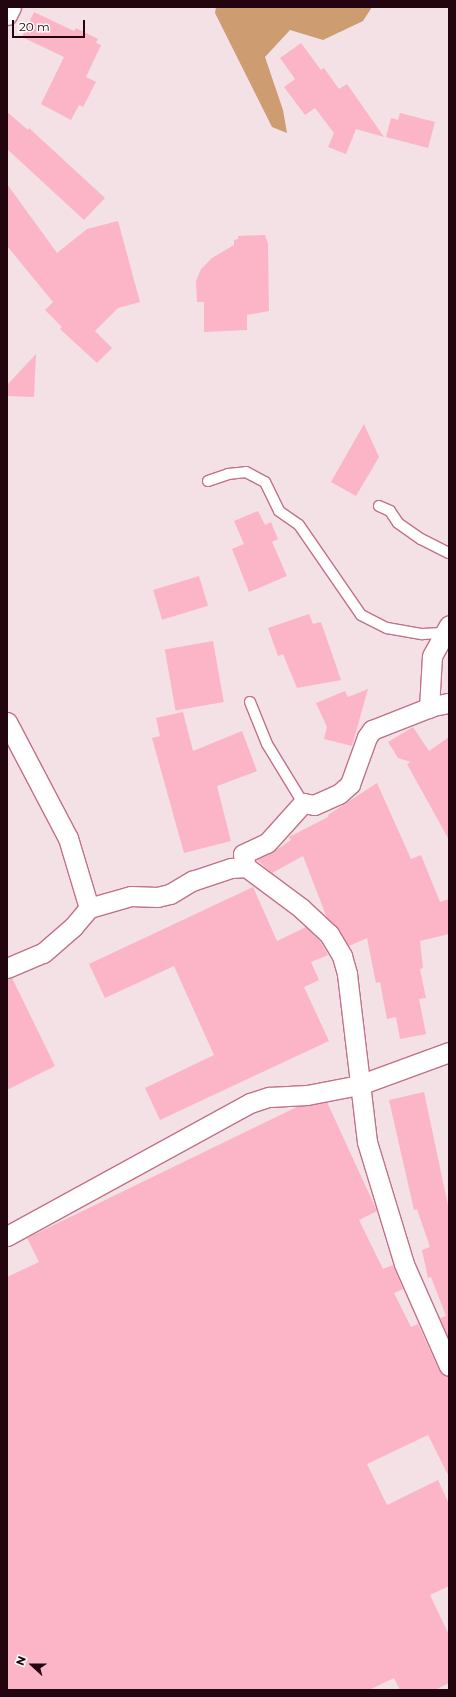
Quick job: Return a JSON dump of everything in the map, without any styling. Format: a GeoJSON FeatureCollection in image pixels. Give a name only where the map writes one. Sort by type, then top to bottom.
{"type":"FeatureCollection","features":[{"type":"Feature","properties":{"kind":"street"},"geometry":{"type":"LineString","coordinates":[[7,15],[10,7]]}},
{"type":"Feature","properties":{"kind":"street"},"geometry":{"type":"LineString","coordinates":[[429,708],[432,656],[446,629]]}},
{"type":"Feature","properties":{"kind":"street"},"geometry":{"type":"LineString","coordinates":[[449,703],[429,708],[372,730],[367,737],[350,784],[339,794],[314,804],[303,803],[267,843],[243,854],[246,867],[301,908],[329,934],[342,956],[347,974],[359,1085],[367,1142],[404,1264],[449,1366]]}},
{"type":"Feature","properties":{"kind":"street"},"geometry":{"type":"LineString","coordinates":[[7,722],[68,838],[90,908]]}},
{"type":"Feature","properties":{"kind":"street"},"geometry":{"type":"LineString","coordinates":[[7,968],[42,953],[73,927],[90,908],[131,896],[157,897],[211,874],[231,868],[246,867]]}},
{"type":"Feature","properties":{"kind":"street"},"geometry":{"type":"LineString","coordinates":[[7,1236],[250,1103],[269,1097],[307,1095],[359,1085],[449,1052]]}},
{"type":"Feature","properties":{"kind":"lane"},"geometry":{"type":"LineString","coordinates":[[208,480],[228,474],[246,472],[265,482],[279,511],[299,525],[361,615],[387,628],[422,634],[446,629]]}},
{"type":"Feature","properties":{"kind":"lane"},"geometry":{"type":"LineString","coordinates":[[379,506],[390,511],[398,523],[421,539],[449,552]]}},
{"type":"Feature","properties":{"kind":"lane"},"geometry":{"type":"LineString","coordinates":[[250,702],[268,744],[303,803]]}},
{"type":"Feature","properties":{"kind":"shaded area"},"geometry":{"type":"Polygon","coordinates":[[[216,7],[372,7],[363,21],[323,40],[290,30],[265,57],[283,110],[287,133],[272,127],[215,13],[216,7]]]}},
{"type":"Feature","properties":{"kind":"building"},"geometry":{"type":"Polygon","coordinates":[[[34,12],[74,31],[76,28],[98,39],[96,43],[101,45],[86,77],[96,82],[83,107],[79,105],[71,120],[41,104],[64,57],[22,37],[34,12]]]}},
{"type":"Feature","properties":{"kind":"building"},"geometry":{"type":"Polygon","coordinates":[[[301,43],[321,70],[324,68],[339,89],[347,84],[384,137],[356,129],[346,154],[328,147],[334,133],[315,108],[305,115],[284,87],[295,79],[280,58],[301,43]]]}},
{"type":"Feature","properties":{"kind":"building"},"geometry":{"type":"Polygon","coordinates":[[[7,112],[28,130],[29,128],[105,198],[84,220],[7,149],[7,112]]]}},
{"type":"Feature","properties":{"kind":"building"},"geometry":{"type":"Polygon","coordinates":[[[400,113],[435,122],[428,148],[386,137],[391,118],[398,120],[400,113]]]}},
{"type":"Feature","properties":{"kind":"building"},"geometry":{"type":"Polygon","coordinates":[[[7,184],[57,253],[87,229],[118,221],[140,302],[118,308],[95,331],[112,348],[97,363],[60,329],[62,327],[45,310],[53,302],[7,246],[7,184]]]}},
{"type":"Feature","properties":{"kind":"building"},"geometry":{"type":"Polygon","coordinates":[[[265,235],[268,244],[269,311],[247,315],[247,330],[204,332],[204,302],[197,302],[196,281],[201,269],[212,258],[234,245],[234,240],[238,239],[238,236],[265,235]]]}},
{"type":"Feature","properties":{"kind":"building"},"geometry":{"type":"Polygon","coordinates":[[[36,354],[34,397],[7,396],[7,385],[36,354]]]}},
{"type":"Feature","properties":{"kind":"building"},"geometry":{"type":"Polygon","coordinates":[[[364,424],[379,457],[356,496],[331,482],[364,424]]]}},
{"type":"Feature","properties":{"kind":"building"},"geometry":{"type":"Polygon","coordinates":[[[258,511],[265,525],[271,522],[278,539],[272,542],[287,576],[249,592],[232,549],[244,544],[234,521],[258,511]]]}},
{"type":"Feature","properties":{"kind":"building"},"geometry":{"type":"Polygon","coordinates":[[[199,576],[208,606],[162,620],[153,590],[199,576]]]}},
{"type":"Feature","properties":{"kind":"building"},"geometry":{"type":"Polygon","coordinates":[[[309,614],[313,624],[321,622],[341,680],[297,688],[283,654],[278,656],[268,628],[309,614]]]}},
{"type":"Feature","properties":{"kind":"building"},"geometry":{"type":"Polygon","coordinates":[[[213,641],[224,702],[176,711],[165,650],[213,641]]]}},
{"type":"Feature","properties":{"kind":"building"},"geometry":{"type":"Polygon","coordinates":[[[368,689],[352,746],[324,739],[327,727],[316,703],[345,691],[348,697],[368,689]]]}},
{"type":"Feature","properties":{"kind":"building"},"geometry":{"type":"Polygon","coordinates":[[[183,712],[193,751],[242,731],[257,771],[217,786],[231,841],[184,853],[152,738],[160,736],[156,718],[183,712]]]}},
{"type":"Feature","properties":{"kind":"building"},"geometry":{"type":"Polygon","coordinates":[[[413,727],[429,751],[449,737],[449,840],[407,764],[411,762],[398,758],[388,742],[413,727]]]}},
{"type":"Feature","properties":{"kind":"building"},"geometry":{"type":"Polygon","coordinates":[[[377,783],[411,859],[421,855],[440,902],[449,899],[449,934],[420,941],[423,968],[420,969],[426,998],[419,999],[426,1034],[400,1039],[396,1017],[387,1019],[380,982],[376,983],[367,938],[349,946],[338,928],[327,918],[303,856],[272,873],[257,860],[272,853],[291,840],[289,837],[328,817],[328,815],[377,783]]]}},
{"type":"Feature","properties":{"kind":"building"},"geometry":{"type":"Polygon","coordinates":[[[253,887],[277,941],[306,927],[320,941],[328,955],[311,962],[319,980],[304,987],[329,1041],[160,1120],[145,1088],[214,1055],[174,966],[105,998],[89,964],[253,887]]]}},
{"type":"Feature","properties":{"kind":"building"},"geometry":{"type":"Polygon","coordinates":[[[12,978],[55,1066],[7,1090],[7,979],[12,978]]]}},
{"type":"Feature","properties":{"kind":"building"},"geometry":{"type":"Polygon","coordinates":[[[424,1092],[449,1210],[449,1339],[440,1318],[446,1316],[431,1277],[428,1278],[422,1250],[430,1247],[417,1209],[414,1210],[389,1100],[424,1092]]]}},
{"type":"Feature","properties":{"kind":"building"},"geometry":{"type":"Polygon","coordinates":[[[327,1102],[377,1211],[359,1220],[383,1269],[393,1265],[403,1289],[394,1293],[411,1327],[418,1324],[439,1370],[449,1377],[449,1477],[428,1435],[367,1464],[387,1505],[438,1480],[449,1504],[449,1586],[430,1595],[449,1635],[449,1683],[435,1690],[400,1690],[394,1678],[369,1690],[7,1690],[7,1277],[39,1262],[27,1238],[299,1106],[327,1102]]]}}]}
